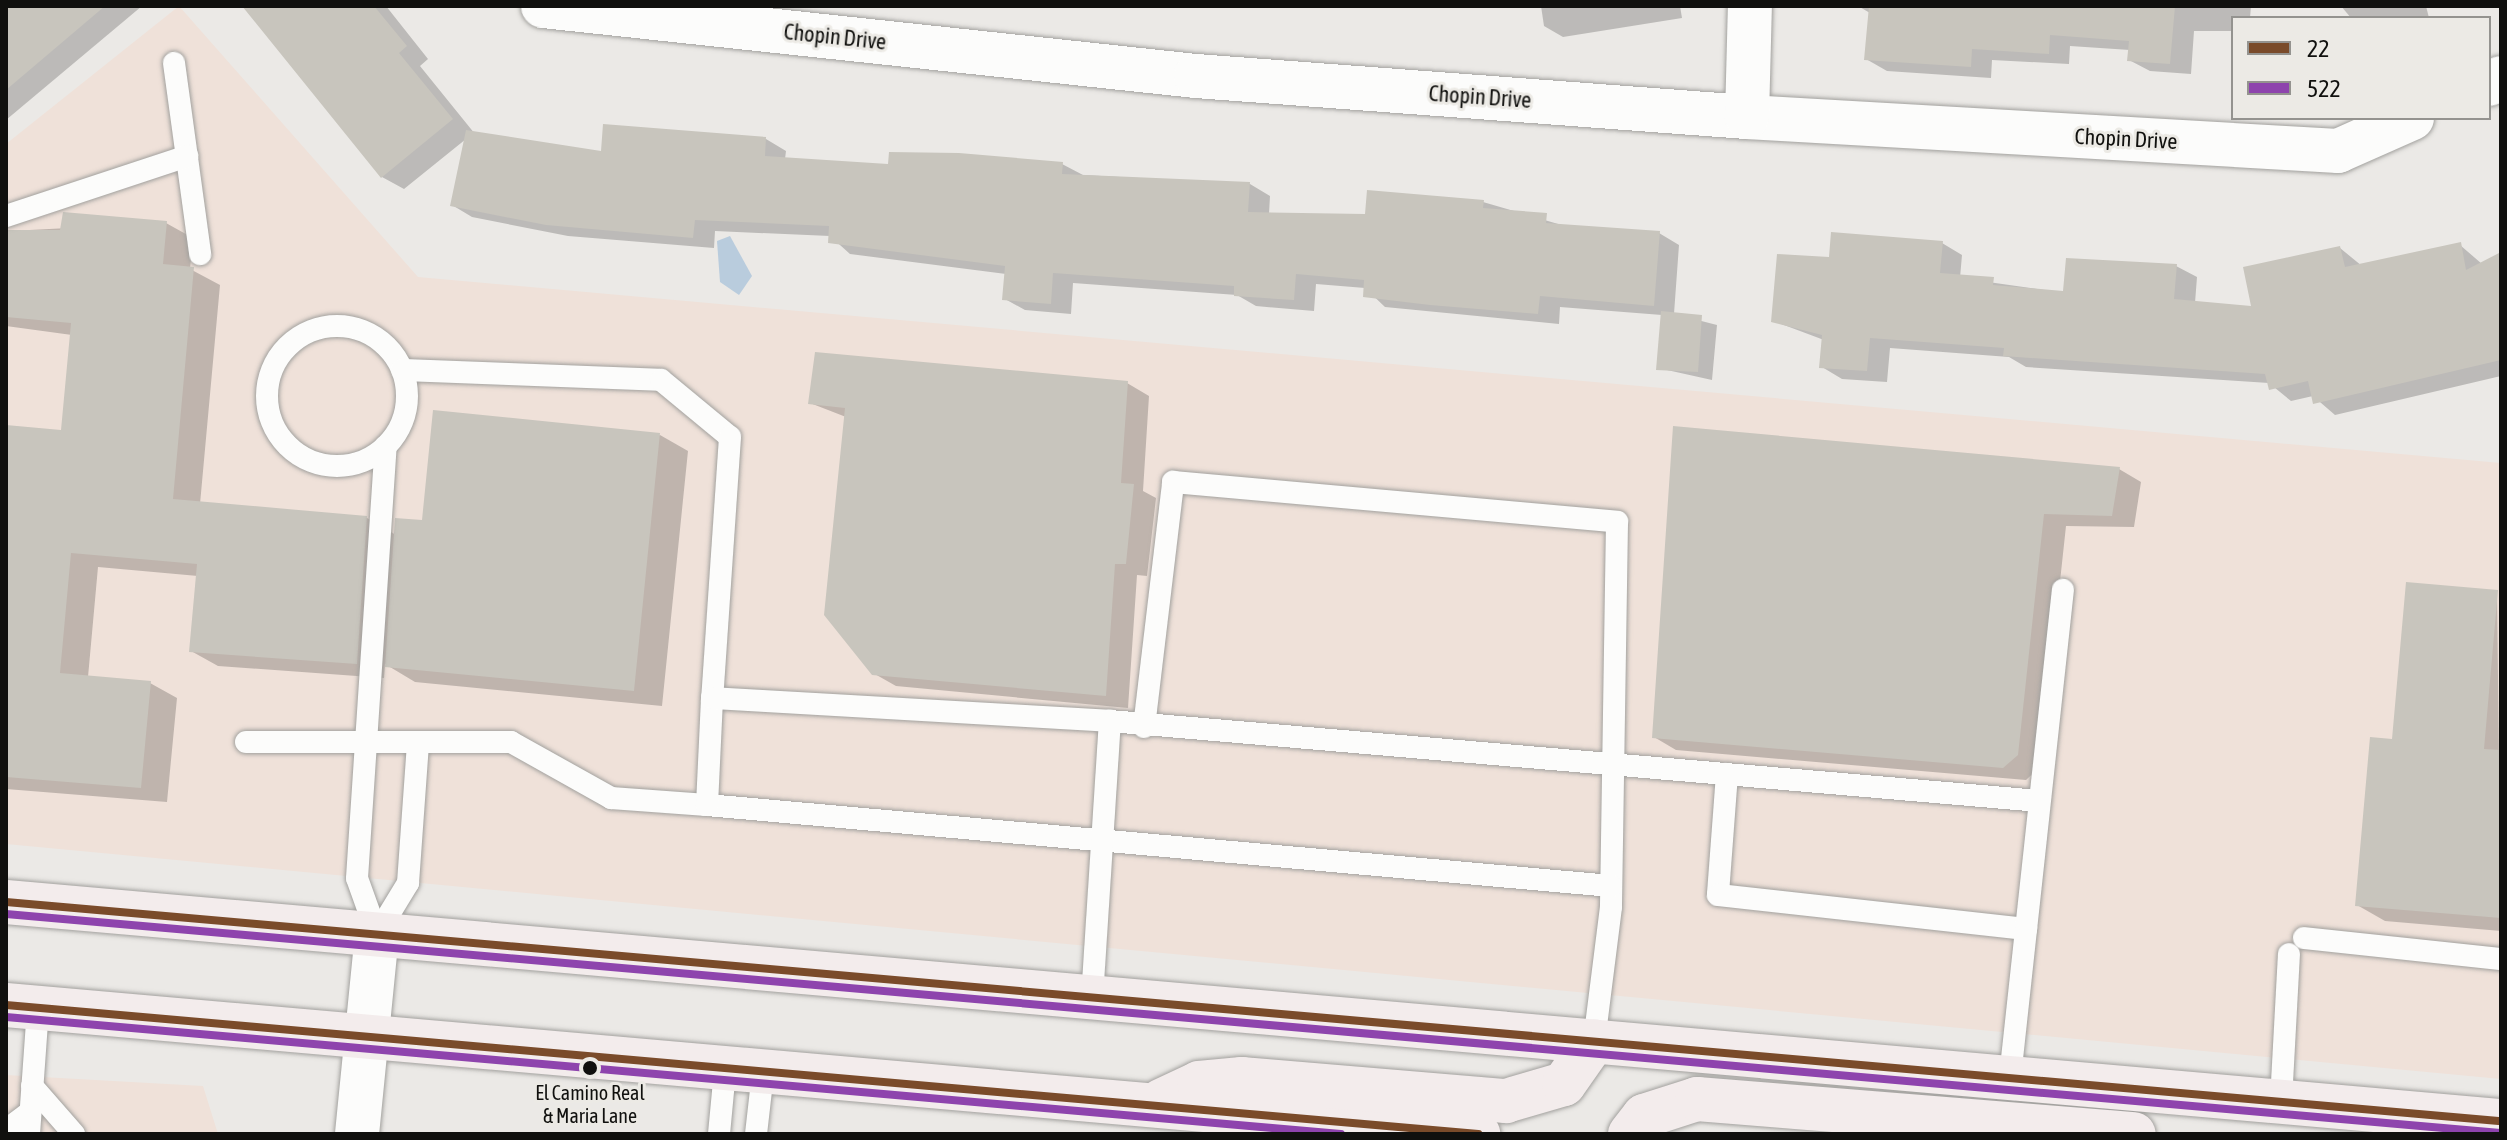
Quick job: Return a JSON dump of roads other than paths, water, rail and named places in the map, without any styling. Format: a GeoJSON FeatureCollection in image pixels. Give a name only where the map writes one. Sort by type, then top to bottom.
{"type":"FeatureCollection","features":[{"type":"Feature","properties":{"kind":"main road"},"geometry":{"type":"LineString","coordinates":[[6,902],[2501,1121]]}},
{"type":"Feature","properties":{"kind":"main road"},"geometry":{"type":"LineString","coordinates":[[22,1007],[1478,1134]]}},
{"type":"Feature","properties":{"kind":"main road"},"geometry":{"type":"LineString","coordinates":[[1148,1106],[1199,1083],[1242,1079],[1506,1101],[1564,1084],[1582,1068],[1594,1041]]}},
{"type":"Feature","properties":{"kind":"main road"},"geometry":{"type":"LineString","coordinates":[[2144,1134],[2220,1096]]}},
{"type":"Feature","properties":{"kind":"main road"},"geometry":{"type":"LineString","coordinates":[[1630,1134],[1644,1116],[1697,1099],[2134,1134]]}},
{"type":"Feature","properties":{"kind":"street","name":"Chopin Drive"},"geometry":{"type":"LineString","coordinates":[[543,6],[1196,76],[1747,117],[2338,151],[2408,120]]}},
{"type":"Feature","properties":{"kind":"street"},"geometry":{"type":"LineString","coordinates":[[1747,117],[1750,6]]}},
{"type":"Feature","properties":{"kind":"street"},"geometry":{"type":"LineString","coordinates":[[357,1134],[377,934]]}},
{"type":"Feature","properties":{"kind":"lane"},"geometry":{"type":"LineString","coordinates":[[174,63],[200,254]]}},
{"type":"Feature","properties":{"kind":"lane"},"geometry":{"type":"LineString","coordinates":[[6,216],[187,156]]}},
{"type":"Feature","properties":{"kind":"lane"},"geometry":{"type":"LineString","coordinates":[[377,934],[357,878],[386,446],[404,417],[402,370],[373,336],[327,326],[303,334],[279,356],[266,391],[273,426],[295,453],[325,466],[350,465],[386,446]]}},
{"type":"Feature","properties":{"kind":"lane"},"geometry":{"type":"LineString","coordinates":[[402,370],[661,380],[730,437],[707,805]]}},
{"type":"Feature","properties":{"kind":"lane"},"geometry":{"type":"LineString","coordinates":[[1144,727],[1173,482],[1617,522],[1611,886],[1594,1041]]}},
{"type":"Feature","properties":{"kind":"lane"},"geometry":{"type":"LineString","coordinates":[[2010,1077],[2063,590]]}},
{"type":"Feature","properties":{"kind":"lane"},"geometry":{"type":"LineString","coordinates":[[712,698],[1110,721],[1144,727],[2040,801]]}},
{"type":"Feature","properties":{"kind":"lane"},"geometry":{"type":"LineString","coordinates":[[1092,998],[1110,721]]}},
{"type":"Feature","properties":{"kind":"lane"},"geometry":{"type":"LineString","coordinates":[[246,742],[511,742],[611,798],[1102,835],[1611,886]]}},
{"type":"Feature","properties":{"kind":"lane"},"geometry":{"type":"LineString","coordinates":[[377,934],[408,883],[418,742]]}},
{"type":"Feature","properties":{"kind":"lane"},"geometry":{"type":"LineString","coordinates":[[1727,774],[1718,895],[2026,929]]}},
{"type":"Feature","properties":{"kind":"lane"},"geometry":{"type":"LineString","coordinates":[[2281,1101],[2297,946],[2501,959]]}},
{"type":"Feature","properties":{"kind":"lane"},"geometry":{"type":"LineString","coordinates":[[6,1130],[30,1123],[32,1086],[22,1007]]}},
{"type":"Feature","properties":{"kind":"lane"},"geometry":{"type":"LineString","coordinates":[[719,1134],[744,1072]]}},
{"type":"Feature","properties":{"kind":"lane"},"geometry":{"type":"LineString","coordinates":[[744,1072],[756,1134]]}},
{"type":"Feature","properties":{"kind":"lane"},"geometry":{"type":"LineString","coordinates":[[32,1086],[74,1134]]}},
{"type":"Feature","properties":{"kind":"water"},"geometry":{"type":"Polygon","coordinates":[[[730,236],[752,276],[739,295],[720,282],[717,241],[730,236]]]}},
{"type":"Feature","properties":{"kind":"place","name":"El Camino Real & Maria Lane"},"geometry":{"type":"Point","coordinates":[590,1068]}}]}
